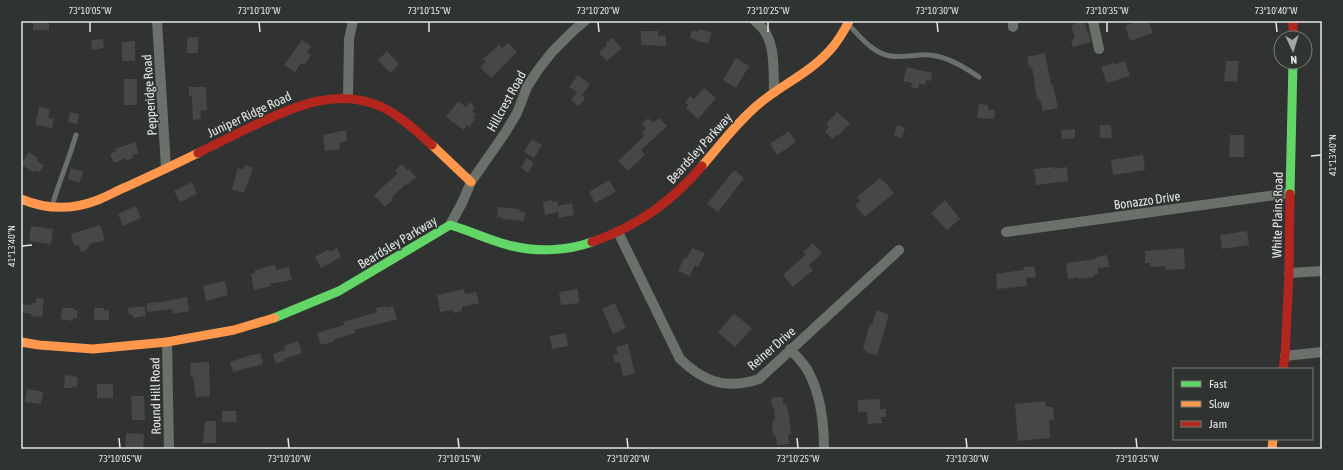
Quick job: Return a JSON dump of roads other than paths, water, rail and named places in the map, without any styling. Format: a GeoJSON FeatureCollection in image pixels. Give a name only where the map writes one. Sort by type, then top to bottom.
{"type":"FeatureCollection","features":[{"type":"Feature","properties":{"kind":"street","name":"Pepperidge Road"},"geometry":{"type":"LineString","coordinates":[[157,21],[166,168]]}},
{"type":"Feature","properties":{"kind":"street"},"geometry":{"type":"LineString","coordinates":[[348,97],[352,21]]}},
{"type":"Feature","properties":{"kind":"street","name":"Hillcrest Road"},"geometry":{"type":"LineString","coordinates":[[450,225],[471,182],[517,113],[527,87],[538,70],[552,52],[585,21]]}},
{"type":"Feature","properties":{"kind":"street"},"geometry":{"type":"LineString","coordinates":[[755,21],[765,31],[771,44],[774,92]]}},
{"type":"Feature","properties":{"kind":"street"},"geometry":{"type":"LineString","coordinates":[[1093,21],[1100,49]]}},
{"type":"Feature","properties":{"kind":"street","name":"Beardsley Parkway"},"geometry":{"type":"LineString","coordinates":[[21,342],[39,345],[93,349],[167,342],[234,330],[279,316],[339,291],[450,225],[468,230],[503,244],[536,250],[574,247],[618,232],[655,211],[671,199],[751,110],[774,92],[809,69],[836,43],[849,23]]}},
{"type":"Feature","properties":{"kind":"street","name":"White Plains Road"},"geometry":{"type":"LineString","coordinates":[[1283,368],[1285,356],[1288,273],[1294,70]]}},
{"type":"Feature","properties":{"kind":"street","name":"Juniper Ridge Road"},"geometry":{"type":"LineString","coordinates":[[21,199],[51,207],[78,206],[91,202],[297,105],[324,98],[348,97],[368,101],[391,111],[412,127],[471,182]]}},
{"type":"Feature","properties":{"kind":"street","name":"Bonazzo Drive"},"geometry":{"type":"LineString","coordinates":[[1006,232],[1290,193]]}},
{"type":"Feature","properties":{"kind":"street","name":"Reiner Drive"},"geometry":{"type":"LineString","coordinates":[[618,232],[680,359],[691,370],[702,377],[718,382],[734,384],[758,379],[899,250]]}},
{"type":"Feature","properties":{"kind":"street"},"geometry":{"type":"LineString","coordinates":[[1288,273],[1322,271]]}},
{"type":"Feature","properties":{"kind":"street","name":"Round Hill Road"},"geometry":{"type":"LineString","coordinates":[[167,342],[169,449]]}},
{"type":"Feature","properties":{"kind":"street"},"geometry":{"type":"LineString","coordinates":[[790,349],[809,372],[820,400],[824,432],[824,449]]}},
{"type":"Feature","properties":{"kind":"street"},"geometry":{"type":"LineString","coordinates":[[1285,356],[1322,352]]}},
{"type":"Feature","properties":{"kind":"lane"},"geometry":{"type":"LineString","coordinates":[[849,23],[867,44],[889,56],[929,55],[948,59],[979,77]]}},
{"type":"Feature","properties":{"kind":"lane"},"geometry":{"type":"LineString","coordinates":[[51,207],[76,135]]}}]}
